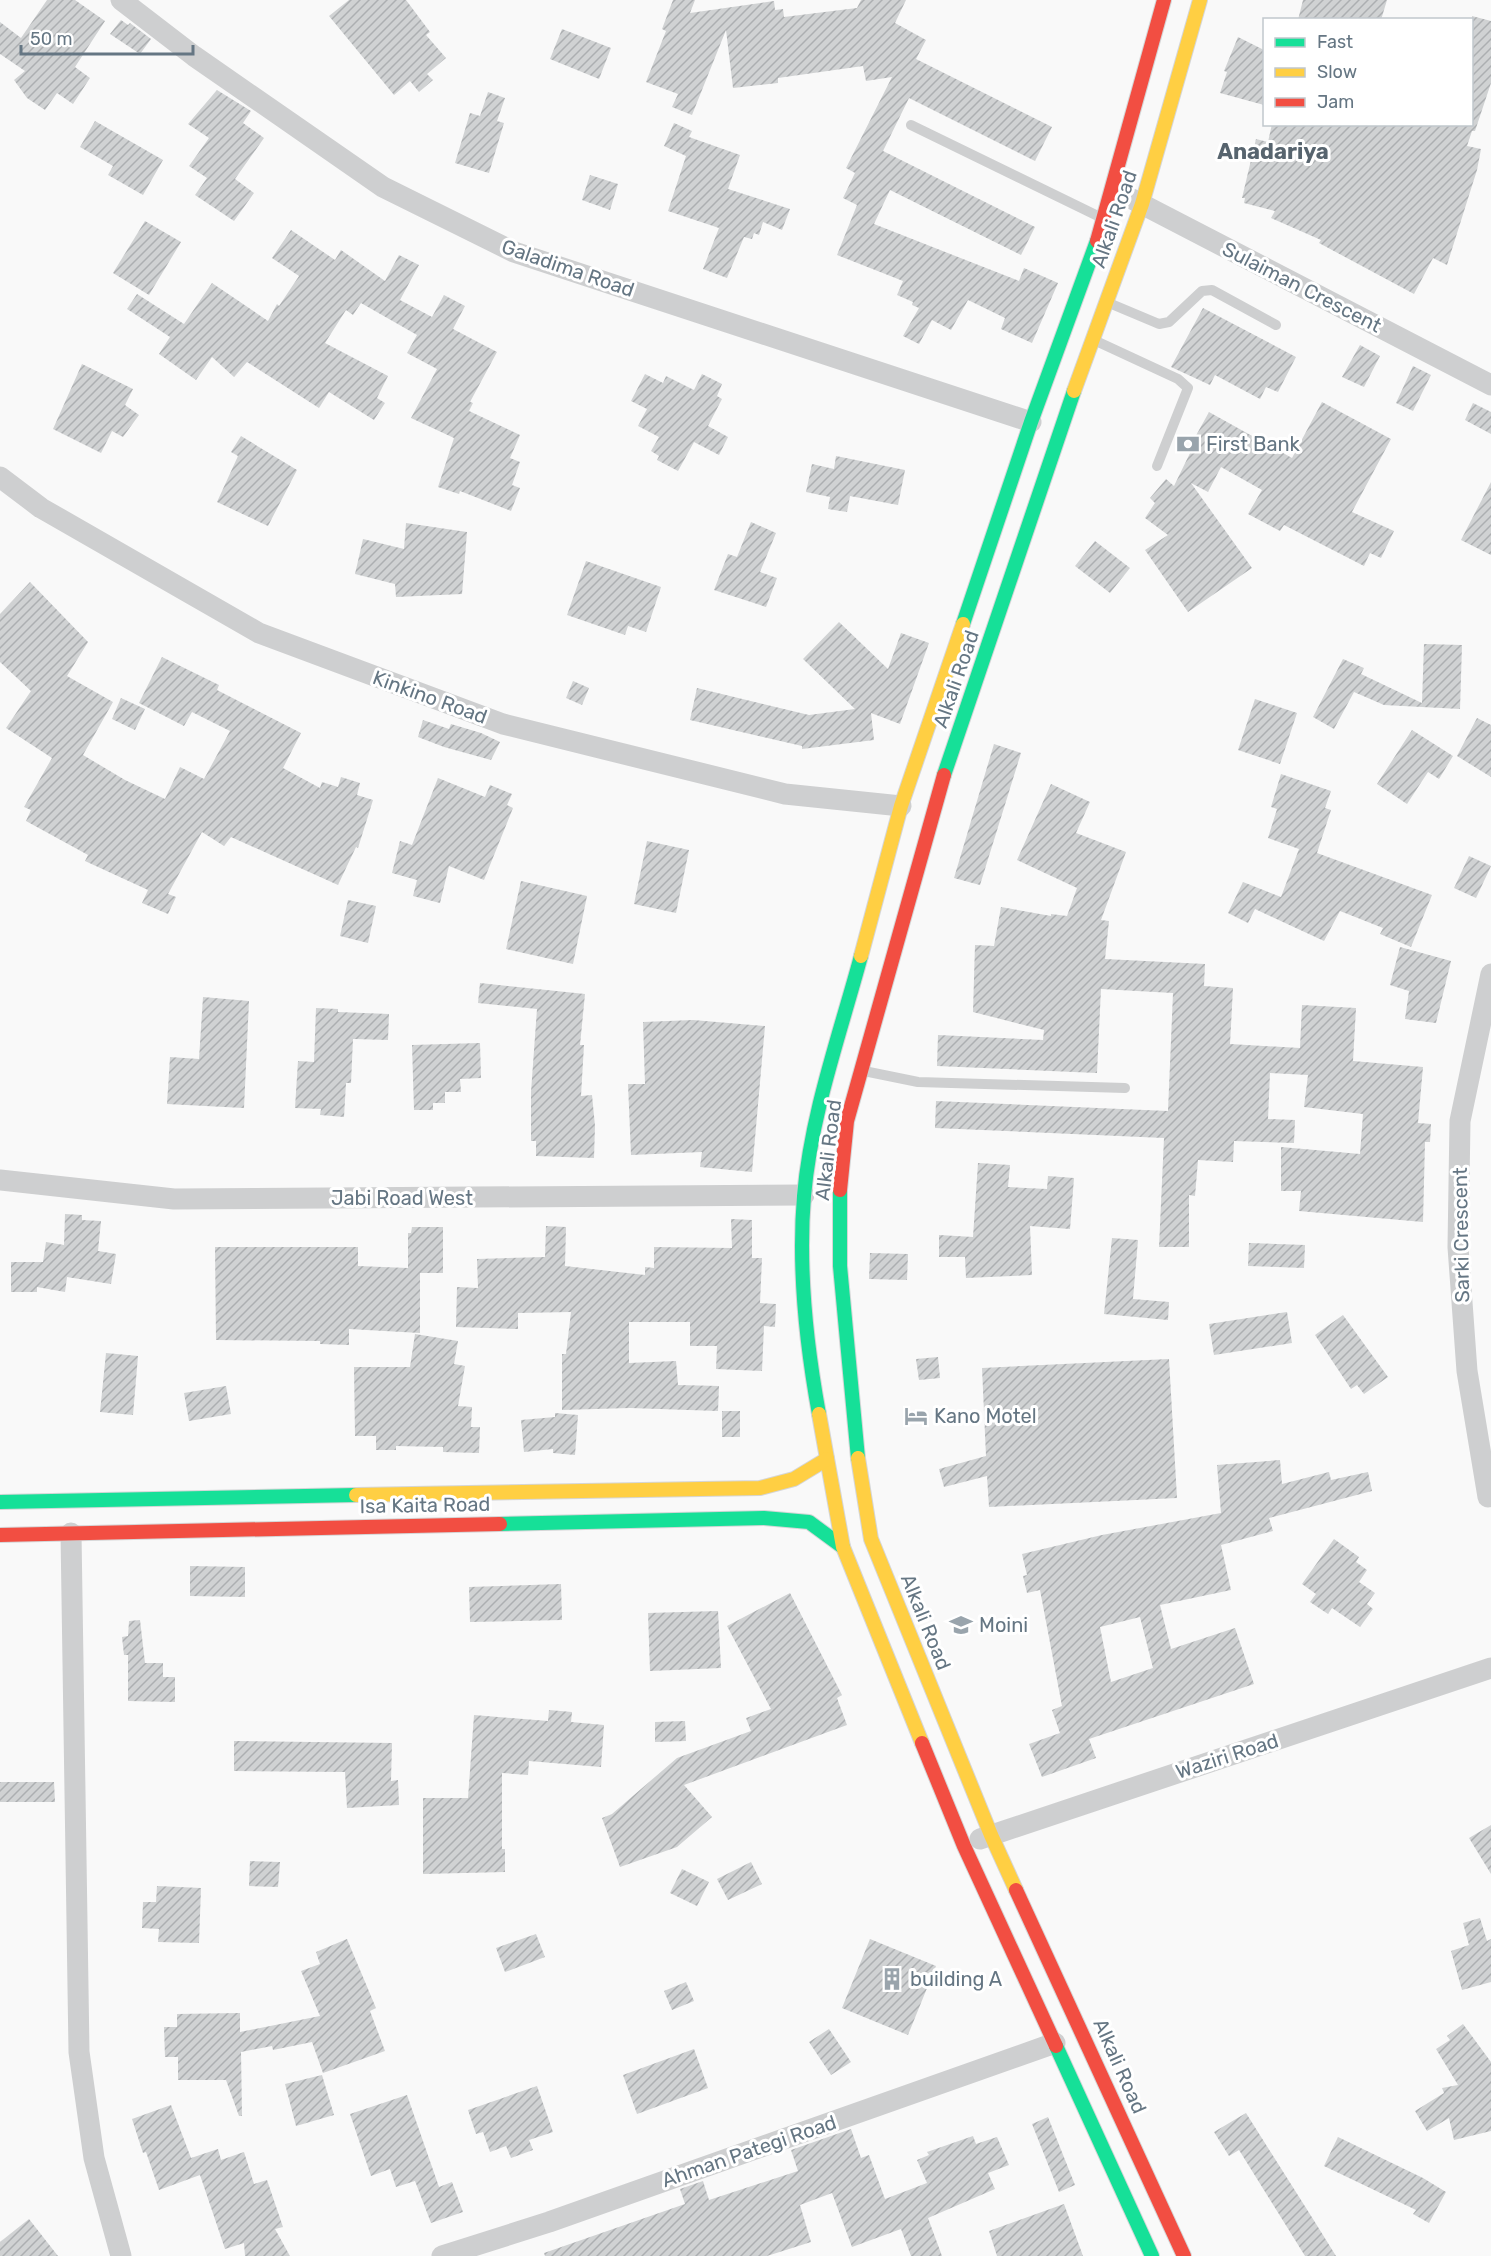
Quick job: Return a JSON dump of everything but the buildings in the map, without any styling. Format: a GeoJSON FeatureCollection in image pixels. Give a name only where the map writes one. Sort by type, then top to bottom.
{"type":"FeatureCollection","features":[{"type":"Feature","properties":{"kind":"main road","name":"Alkali Road"},"geometry":{"type":"LineString","coordinates":[[1164,0],[1113,189],[1118,226],[1106,302],[933,807],[860,1070],[847,1122],[840,1203],[840,1277],[858,1462],[871,1539],[991,1834],[1184,2256]]}},
{"type":"Feature","properties":{"kind":"main road","name":"Alkali Road"},"geometry":{"type":"LineString","coordinates":[[1152,2256],[964,1846],[843,1547],[809,1358],[803,1265],[804,1195],[818,1115],[901,806],[1031,422],[1118,226],[1142,204],[1200,0]]}},
{"type":"Feature","properties":{"kind":"main road","name":"Isa Kaita Road"},"geometry":{"type":"LineString","coordinates":[[0,1534],[71,1533],[365,1510],[759,1488],[794,1479],[827,1459]]}},
{"type":"Feature","properties":{"kind":"main road","name":"Isa Kaita Road"},"geometry":{"type":"LineString","coordinates":[[0,1502],[764,1518],[809,1522],[843,1547]]}},
{"type":"Feature","properties":{"kind":"street","name":"Galadima Road"},"geometry":{"type":"LineString","coordinates":[[121,0],[194,56],[382,187],[514,252],[1031,422]]}},
{"type":"Feature","properties":{"kind":"street","name":"Sulaiman Crescent"},"geometry":{"type":"LineString","coordinates":[[1113,189],[1491,385]]}},
{"type":"Feature","properties":{"kind":"street","name":"Kinkino Road"},"geometry":{"type":"LineString","coordinates":[[0,477],[41,508],[259,633],[492,720],[785,794],[901,806]]}},
{"type":"Feature","properties":{"kind":"street","name":"Sarki Crescent"},"geometry":{"type":"LineString","coordinates":[[1488,1497],[1467,1371],[1458,1247],[1460,1121],[1491,974]]}},
{"type":"Feature","properties":{"kind":"street","name":"Jabi Road West"},"geometry":{"type":"LineString","coordinates":[[0,1180],[174,1199],[804,1195]]}},
{"type":"Feature","properties":{"kind":"street"},"geometry":{"type":"LineString","coordinates":[[71,1533],[79,2052],[94,2158],[121,2256]]}},
{"type":"Feature","properties":{"kind":"street","name":"Waziri Road"},"geometry":{"type":"LineString","coordinates":[[964,1846],[991,1834],[1491,1668]]}},
{"type":"Feature","properties":{"kind":"street","name":"Ahman Pategi Road"},"geometry":{"type":"LineString","coordinates":[[442,2256],[560,2218],[1055,2043]]}},
{"type":"Feature","properties":{"kind":"lane"},"geometry":{"type":"LineString","coordinates":[[911,125],[1118,226]]}},
{"type":"Feature","properties":{"kind":"lane"},"geometry":{"type":"LineString","coordinates":[[1106,302],[1159,324],[1169,322],[1202,291],[1212,290],[1276,325]]}},
{"type":"Feature","properties":{"kind":"lane"},"geometry":{"type":"LineString","coordinates":[[1093,339],[1178,379],[1188,388],[1157,466]]}},
{"type":"Feature","properties":{"kind":"lane"},"geometry":{"type":"LineString","coordinates":[[860,1070],[918,1082],[1125,1088]]}},
{"type":"Feature","properties":{"kind":"traffic: fast"},"geometry":{"type":"LineString","coordinates":[[963,624],[1031,422],[1097,241]]}},
{"type":"Feature","properties":{"kind":"traffic: fast"},"geometry":{"type":"LineString","coordinates":[[944,775],[1074,391]]}},
{"type":"Feature","properties":{"kind":"traffic: fast"},"geometry":{"type":"LineString","coordinates":[[819,1414],[804,1305],[802,1250],[804,1196],[820,1105],[861,956]]}},
{"type":"Feature","properties":{"kind":"traffic: fast"},"geometry":{"type":"LineString","coordinates":[[840,1190],[840,1266],[858,1458]]}},
{"type":"Feature","properties":{"kind":"traffic: fast"},"geometry":{"type":"LineString","coordinates":[[0,1502],[356,1495]]}},
{"type":"Feature","properties":{"kind":"traffic: fast"},"geometry":{"type":"LineString","coordinates":[[500,1524],[764,1518],[809,1522],[843,1547]]}},
{"type":"Feature","properties":{"kind":"traffic: fast"},"geometry":{"type":"LineString","coordinates":[[1056,2046],[1152,2256]]}},
{"type":"Feature","properties":{"kind":"traffic: slow"},"geometry":{"type":"LineString","coordinates":[[1074,391],[1142,204],[1200,0]]}},
{"type":"Feature","properties":{"kind":"traffic: slow"},"geometry":{"type":"LineString","coordinates":[[861,956],[901,806],[963,624]]}},
{"type":"Feature","properties":{"kind":"traffic: slow"},"geometry":{"type":"LineString","coordinates":[[819,1414],[843,1547],[922,1743]]}},
{"type":"Feature","properties":{"kind":"traffic: slow"},"geometry":{"type":"LineString","coordinates":[[858,1458],[871,1539],[991,1835],[1016,1890]]}},
{"type":"Feature","properties":{"kind":"traffic: slow"},"geometry":{"type":"LineString","coordinates":[[356,1495],[760,1488],[794,1479],[827,1459]]}},
{"type":"Feature","properties":{"kind":"traffic: jam"},"geometry":{"type":"LineString","coordinates":[[1097,241],[1164,0]]}},
{"type":"Feature","properties":{"kind":"traffic: jam"},"geometry":{"type":"LineString","coordinates":[[840,1190],[847,1121],[944,775]]}},
{"type":"Feature","properties":{"kind":"traffic: jam"},"geometry":{"type":"LineString","coordinates":[[0,1535],[500,1524]]}},
{"type":"Feature","properties":{"kind":"traffic: jam"},"geometry":{"type":"LineString","coordinates":[[922,1743],[964,1846],[1056,2046]]}},
{"type":"Feature","properties":{"kind":"traffic: jam"},"geometry":{"type":"LineString","coordinates":[[1016,1890],[1184,2256]]}},
{"type":"Feature","properties":{"kind":"place","name":"First Bank"},"geometry":{"type":"Point","coordinates":[1188,444]}},
{"type":"Feature","properties":{"kind":"place","name":"Kano Motel"},"geometry":{"type":"Point","coordinates":[916,1416]}},
{"type":"Feature","properties":{"kind":"place","name":"Moini"},"geometry":{"type":"Point","coordinates":[961,1625]}},
{"type":"Feature","properties":{"kind":"place","name":"building A"},"geometry":{"type":"Point","coordinates":[892,1979]}},
{"type":"Feature","properties":{"kind":"district","name":"Anadariya"},"geometry":{"type":"Point","coordinates":[1273,151]}}]}
